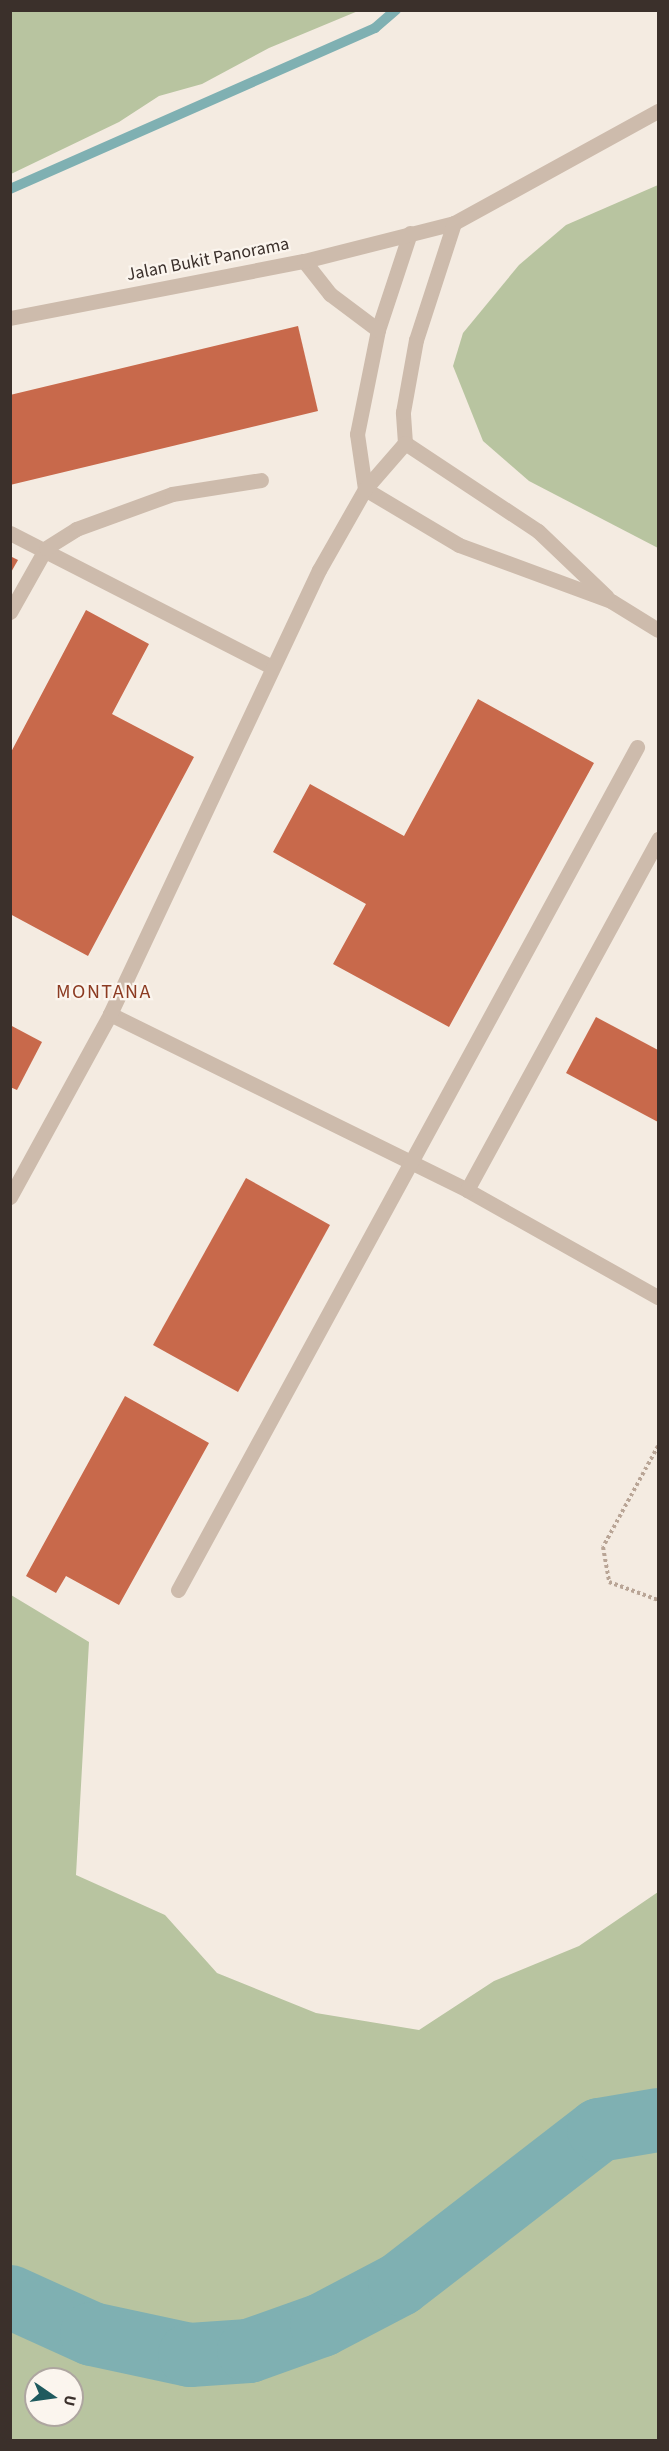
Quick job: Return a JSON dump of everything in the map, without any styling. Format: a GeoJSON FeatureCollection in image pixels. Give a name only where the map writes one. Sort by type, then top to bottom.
{"type":"FeatureCollection","features":[{"type":"Feature","properties":{"kind":"street","name":"Jalan Bukit Panorama"},"geometry":{"type":"LineString","coordinates":[[10,318],[304,261],[454,223],[658,111]]}},
{"type":"Feature","properties":{"kind":"street"},"geometry":{"type":"LineString","coordinates":[[10,1197],[110,1014],[270,666],[365,489],[405,444],[403,412],[416,340],[454,223]]}},
{"type":"Feature","properties":{"kind":"street"},"geometry":{"type":"LineString","coordinates":[[365,489],[357,434],[378,330],[410,233]]}},
{"type":"Feature","properties":{"kind":"street"},"geometry":{"type":"LineString","coordinates":[[304,261],[330,294],[378,330]]}},
{"type":"Feature","properties":{"kind":"street"},"geometry":{"type":"LineString","coordinates":[[405,444],[538,531],[611,601]]}},
{"type":"Feature","properties":{"kind":"street"},"geometry":{"type":"LineString","coordinates":[[10,612],[46,548],[110,513],[172,494],[261,480]]}},
{"type":"Feature","properties":{"kind":"street"},"geometry":{"type":"LineString","coordinates":[[365,489],[459,545],[611,601],[658,630]]}},
{"type":"Feature","properties":{"kind":"street"},"geometry":{"type":"LineString","coordinates":[[10,533],[46,548],[270,666]]}},
{"type":"Feature","properties":{"kind":"street"},"geometry":{"type":"LineString","coordinates":[[178,1590],[407,1161],[637,747]]}},
{"type":"Feature","properties":{"kind":"street"},"geometry":{"type":"LineString","coordinates":[[467,1190],[658,838]]}},
{"type":"Feature","properties":{"kind":"street"},"geometry":{"type":"LineString","coordinates":[[110,1014],[467,1190],[658,1297]]}},
{"type":"Feature","properties":{"kind":"path"},"geometry":{"type":"LineString","coordinates":[[658,1446],[603,1547],[609,1582],[658,1600]]}},
{"type":"Feature","properties":{"kind":"green space"},"geometry":{"type":"Polygon","coordinates":[[[11,10],[358,11],[269,48],[202,84],[159,96],[119,122],[11,174],[11,10]]]}},
{"type":"Feature","properties":{"kind":"green space"},"geometry":{"type":"Polygon","coordinates":[[[658,185],[658,548],[529,481],[483,441],[453,366],[463,333],[519,265],[566,225],[658,185]]]}},
{"type":"Feature","properties":{"kind":"green space"},"geometry":{"type":"Polygon","coordinates":[[[11,1595],[89,1642],[76,1875],[165,1915],[217,1973],[316,2013],[419,2030],[494,1981],[579,1946],[658,1892],[658,2440],[11,2440],[11,1595]]]}},
{"type":"Feature","properties":{"kind":"building"},"geometry":{"type":"Polygon","coordinates":[[[298,326],[318,411],[10,485],[10,395],[298,326]]]}},
{"type":"Feature","properties":{"kind":"building"},"geometry":{"type":"Polygon","coordinates":[[[10,556],[18,560],[10,574],[10,556]]]}},
{"type":"Feature","properties":{"kind":"building"},"geometry":{"type":"Polygon","coordinates":[[[86,610],[149,644],[112,714],[194,757],[88,956],[10,914],[10,754],[86,610]]]}},
{"type":"Feature","properties":{"kind":"building"},"geometry":{"type":"Polygon","coordinates":[[[478,699],[594,763],[449,1027],[333,964],[366,904],[273,852],[310,784],[404,836],[478,699]]]}},
{"type":"Feature","properties":{"kind":"building"},"geometry":{"type":"Polygon","coordinates":[[[596,1017],[658,1050],[658,1122],[566,1073],[596,1017]]]}},
{"type":"Feature","properties":{"kind":"building"},"geometry":{"type":"Polygon","coordinates":[[[10,1025],[42,1042],[17,1090],[10,1087],[10,1025]]]}},
{"type":"Feature","properties":{"kind":"building"},"geometry":{"type":"Polygon","coordinates":[[[246,1178],[330,1225],[238,1392],[153,1345],[246,1178]]]}},
{"type":"Feature","properties":{"kind":"building"},"geometry":{"type":"Polygon","coordinates":[[[125,1396],[209,1443],[119,1605],[66,1576],[56,1593],[26,1576],[125,1396]]]}},
{"type":"Feature","properties":{"kind":"waterway"},"geometry":{"type":"LineString","coordinates":[[10,189],[375,28],[396,10]]}},
{"type":"Feature","properties":{"kind":"waterway"},"geometry":{"type":"LineString","coordinates":[[10,2297],[92,2334],[190,2355],[249,2351],[322,2325],[400,2284],[599,2130],[658,2120]]}},
{"type":"Feature","properties":{"kind":"district","name":"MONTANA"},"geometry":{"type":"Point","coordinates":[104,992]}}]}
